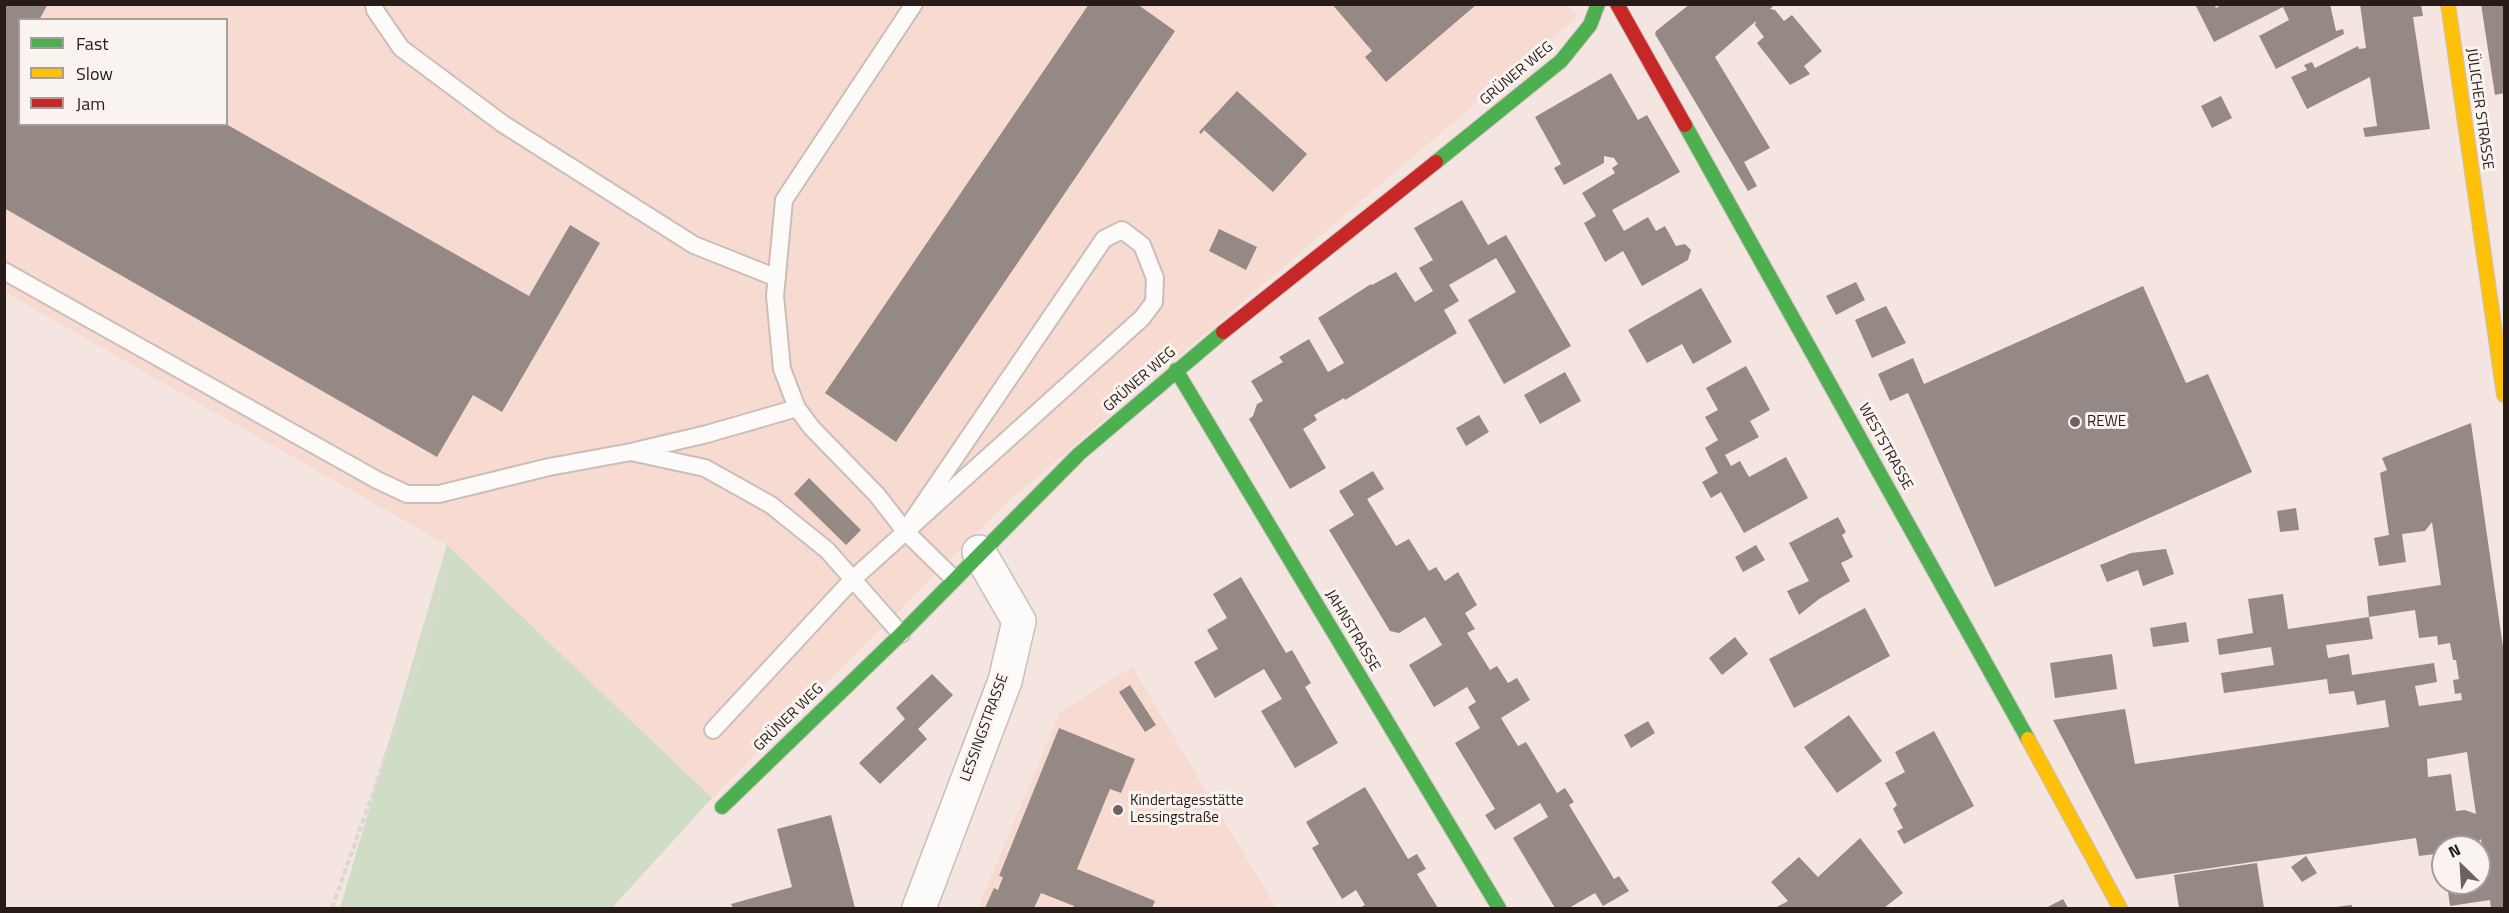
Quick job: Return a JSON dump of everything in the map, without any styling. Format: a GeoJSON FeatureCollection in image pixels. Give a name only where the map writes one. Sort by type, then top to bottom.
{"type":"FeatureCollection","features":[{"type":"Feature","properties":{"kind":"street","name":"GRÜNER WEG"},"geometry":{"type":"LineString","coordinates":[[722,807],[901,634],[953,578],[1079,454],[1176,370],[1561,62],[1590,26],[1598,4]]}},
{"type":"Feature","properties":{"kind":"street","name":"WESTSTRASSE"},"geometry":{"type":"LineString","coordinates":[[1617,4],[1974,640],[2120,909]]}},
{"type":"Feature","properties":{"kind":"street","name":"JÜLICHER STRASSE"},"geometry":{"type":"LineString","coordinates":[[2448,4],[2505,395]]}},
{"type":"Feature","properties":{"kind":"street","name":"JAHNSTRASSE"},"geometry":{"type":"LineString","coordinates":[[1176,370],[1499,909]]}},
{"type":"Feature","properties":{"kind":"street","name":"LESSINGSTRASSE"},"geometry":{"type":"LineString","coordinates":[[919,909],[1005,681],[1019,621],[979,552]]}},
{"type":"Feature","properties":{"kind":"lane"},"geometry":{"type":"LineString","coordinates":[[374,4],[375,10],[400,48],[503,124],[694,245],[777,278]]}},
{"type":"Feature","properties":{"kind":"lane"},"geometry":{"type":"LineString","coordinates":[[914,4],[784,200],[775,296],[782,369],[796,408],[811,427],[877,495],[905,531],[953,578]]}},
{"type":"Feature","properties":{"kind":"lane"},"geometry":{"type":"LineString","coordinates":[[712,730],[853,579],[1142,318],[1154,302],[1155,278],[1142,245],[1122,230],[1104,239],[905,531]]}},
{"type":"Feature","properties":{"kind":"lane"},"geometry":{"type":"LineString","coordinates":[[4,271],[367,474],[407,494],[439,495],[549,467],[631,452],[707,434],[796,408]]}},
{"type":"Feature","properties":{"kind":"lane"},"geometry":{"type":"LineString","coordinates":[[631,452],[705,468],[771,505],[827,550],[901,634]]}},
{"type":"Feature","properties":{"kind":"path"},"geometry":{"type":"LineString","coordinates":[[332,909],[448,570]]}},
{"type":"Feature","properties":{"kind":"shaded area"},"geometry":{"type":"Polygon","coordinates":[[[1568,4],[1577,17],[1011,499],[712,798],[447,545],[5,292],[5,5],[1568,4]]]}},
{"type":"Feature","properties":{"kind":"shaded area","name":"Kindertagesstätte Lessingstraße"},"geometry":{"type":"Polygon","coordinates":[[[1132,667],[1276,908],[978,908],[1060,712],[1132,667]]]}},
{"type":"Feature","properties":{"kind":"green space"},"geometry":{"type":"Polygon","coordinates":[[[447,545],[712,798],[612,908],[340,908],[447,545]]]}},
{"type":"Feature","properties":{"kind":"building"},"geometry":{"type":"Polygon","coordinates":[[[4,4],[48,4],[40,18],[18,18],[18,126],[228,125],[529,296],[570,225],[600,243],[502,412],[473,395],[437,457],[4,208],[4,4]]]}},
{"type":"Feature","properties":{"kind":"building"},"geometry":{"type":"Polygon","coordinates":[[[1089,4],[1137,4],[1175,31],[896,442],[825,393],[1089,4]]]}},
{"type":"Feature","properties":{"kind":"building"},"geometry":{"type":"Polygon","coordinates":[[[1332,4],[1477,4],[1386,82],[1365,57],[1372,51],[1332,4]]]}},
{"type":"Feature","properties":{"kind":"building"},"geometry":{"type":"Polygon","coordinates":[[[1690,4],[1775,4],[1770,9],[1775,10],[1784,21],[1792,15],[1822,51],[1804,66],[1810,74],[1790,85],[1757,43],[1764,37],[1755,25],[1756,21],[1715,57],[1770,148],[1744,162],[1757,186],[1748,191],[1655,34],[1690,4]]]}},
{"type":"Feature","properties":{"kind":"building"},"geometry":{"type":"Polygon","coordinates":[[[2195,4],[2214,4],[2216,8],[2223,4],[2330,4],[2336,31],[2343,29],[2344,34],[2276,69],[2259,36],[2289,20],[2283,7],[2214,42],[2195,4]]]}},
{"type":"Feature","properties":{"kind":"building"},"geometry":{"type":"Polygon","coordinates":[[[2360,4],[2421,4],[2423,16],[2413,17],[2430,129],[2365,137],[2363,128],[2377,126],[2370,77],[2307,109],[2291,77],[2307,70],[2304,65],[2312,62],[2315,68],[2358,46],[2359,49],[2366,48],[2360,4]]]}},
{"type":"Feature","properties":{"kind":"building"},"geometry":{"type":"Polygon","coordinates":[[[2481,4],[2504,4],[2504,93],[2495,95],[2481,4]]]}},
{"type":"Feature","properties":{"kind":"building"},"geometry":{"type":"Polygon","coordinates":[[[1611,73],[1638,120],[1647,115],[1680,172],[1612,210],[1624,231],[1648,217],[1656,231],[1665,226],[1676,246],[1685,244],[1691,250],[1688,260],[1642,286],[1623,251],[1605,262],[1584,223],[1596,216],[1582,193],[1615,173],[1612,168],[1618,164],[1614,158],[1604,156],[1604,163],[1564,185],[1554,168],[1561,164],[1535,117],[1611,73]]]}},
{"type":"Feature","properties":{"kind":"building"},"geometry":{"type":"Polygon","coordinates":[[[1237,91],[1307,154],[1273,192],[1204,130],[1201,134],[1199,132],[1237,91]]]}},
{"type":"Feature","properties":{"kind":"building"},"geometry":{"type":"Polygon","coordinates":[[[2221,96],[2232,118],[2212,128],[2201,106],[2221,96]]]}},
{"type":"Feature","properties":{"kind":"building"},"geometry":{"type":"Polygon","coordinates":[[[1462,200],[1488,245],[1506,235],[1571,346],[1504,384],[1468,320],[1516,292],[1496,258],[1449,285],[1459,301],[1444,310],[1457,333],[1345,400],[1344,398],[1314,415],[1317,420],[1303,429],[1326,468],[1290,489],[1249,419],[1253,416],[1257,404],[1263,401],[1251,381],[1283,362],[1279,357],[1309,339],[1328,372],[1344,363],[1318,318],[1371,284],[1396,272],[1415,302],[1433,291],[1419,268],[1433,260],[1414,228],[1462,200]]]}},
{"type":"Feature","properties":{"kind":"building"},"geometry":{"type":"Polygon","coordinates":[[[1219,229],[1257,247],[1246,270],[1209,251],[1219,229]]]}},
{"type":"Feature","properties":{"kind":"building"},"geometry":{"type":"Polygon","coordinates":[[[1856,282],[1865,300],[1836,315],[1826,296],[1856,282]]]}},
{"type":"Feature","properties":{"kind":"building","name":"REWE"},"geometry":{"type":"Polygon","coordinates":[[[2143,286],[2186,383],[2208,374],[2252,472],[1995,587],[1908,393],[1890,401],[1878,374],[1913,358],[1924,384],[2143,286]]]}},
{"type":"Feature","properties":{"kind":"building"},"geometry":{"type":"Polygon","coordinates":[[[1701,288],[1732,342],[1693,364],[1682,344],[1647,363],[1628,330],[1701,288]]]}},
{"type":"Feature","properties":{"kind":"building"},"geometry":{"type":"Polygon","coordinates":[[[1886,306],[1906,343],[1872,358],[1855,320],[1886,306]]]}},
{"type":"Feature","properties":{"kind":"building"},"geometry":{"type":"Polygon","coordinates":[[[1746,366],[1770,410],[1750,421],[1759,437],[1725,455],[1731,466],[1740,461],[1749,477],[1786,457],[1808,498],[1744,533],[1721,492],[1711,498],[1702,482],[1718,473],[1705,448],[1718,440],[1705,417],[1718,410],[1706,388],[1746,366]]]}},
{"type":"Feature","properties":{"kind":"building"},"geometry":{"type":"Polygon","coordinates":[[[1565,372],[1581,401],[1540,424],[1524,395],[1565,372]]]}},
{"type":"Feature","properties":{"kind":"building"},"geometry":{"type":"Polygon","coordinates":[[[1479,415],[1489,432],[1466,446],[1456,428],[1479,415]]]}},
{"type":"Feature","properties":{"kind":"building"},"geometry":{"type":"Polygon","coordinates":[[[2471,423],[2504,654],[2504,908],[2491,908],[2490,900],[2450,906],[2449,895],[2491,895],[2491,835],[2431,835],[2431,854],[2419,856],[2416,838],[2136,879],[2053,720],[2125,709],[2135,764],[2389,727],[2385,700],[2357,705],[2354,691],[2329,694],[2327,679],[2224,693],[2221,673],[2274,665],[2271,647],[2219,655],[2217,639],[2253,633],[2248,599],[2283,594],[2288,629],[2369,617],[2367,596],[2441,585],[2432,522],[2425,531],[2402,534],[2406,562],[2379,566],[2374,538],[2389,535],[2380,473],[2387,470],[2382,458],[2471,423]],[[2415,610],[2369,617],[2373,639],[2326,645],[2328,658],[2349,654],[2352,675],[2434,663],[2437,682],[2415,686],[2419,706],[2462,700],[2461,693],[2455,694],[2453,680],[2459,679],[2450,643],[2438,645],[2437,636],[2419,638],[2415,610]],[[2467,752],[2427,759],[2428,777],[2451,774],[2456,811],[2465,810],[2476,814],[2467,752]]]}},
{"type":"Feature","properties":{"kind":"building"},"geometry":{"type":"Polygon","coordinates":[[[1373,471],[1384,489],[1367,499],[1396,546],[1409,539],[1429,571],[1436,567],[1445,581],[1458,572],[1477,605],[1465,613],[1475,629],[1467,633],[1490,670],[1497,666],[1508,683],[1517,678],[1530,700],[1501,718],[1518,746],[1526,742],[1557,793],[1565,788],[1574,802],[1569,805],[1614,879],[1619,876],[1629,891],[1603,906],[1595,893],[1569,908],[1555,908],[1513,838],[1548,817],[1540,803],[1495,830],[1485,815],[1495,809],[1455,743],[1480,728],[1468,707],[1476,702],[1467,687],[1434,707],[1409,665],[1442,645],[1425,617],[1399,633],[1390,631],[1329,530],[1354,515],[1339,491],[1373,471]]]}},
{"type":"Feature","properties":{"kind":"building"},"geometry":{"type":"Polygon","coordinates":[[[809,478],[861,530],[846,545],[794,494],[809,478]]]}},
{"type":"Feature","properties":{"kind":"building"},"geometry":{"type":"Polygon","coordinates":[[[2296,508],[2299,530],[2280,532],[2277,511],[2296,508]]]}},
{"type":"Feature","properties":{"kind":"building"},"geometry":{"type":"Polygon","coordinates":[[[1838,517],[1846,532],[1842,535],[1853,557],[1841,563],[1850,581],[1819,599],[1799,615],[1787,591],[1809,581],[1789,543],[1838,517]]]}},
{"type":"Feature","properties":{"kind":"building"},"geometry":{"type":"Polygon","coordinates":[[[1756,545],[1765,560],[1743,572],[1735,557],[1756,545]]]}},
{"type":"Feature","properties":{"kind":"building"},"geometry":{"type":"Polygon","coordinates":[[[2166,549],[2174,574],[2143,586],[2138,570],[2107,582],[2100,565],[2131,553],[2166,549]]]}},
{"type":"Feature","properties":{"kind":"building"},"geometry":{"type":"Polygon","coordinates":[[[1241,577],[1286,653],[1292,650],[1311,683],[1305,687],[1338,743],[1295,768],[1261,711],[1282,699],[1264,669],[1215,698],[1194,662],[1218,649],[1207,630],[1227,618],[1213,594],[1241,577]]]}},
{"type":"Feature","properties":{"kind":"building"},"geometry":{"type":"Polygon","coordinates":[[[1865,608],[1890,656],[1794,708],[1769,659],[1865,608]]]}},
{"type":"Feature","properties":{"kind":"building"},"geometry":{"type":"Polygon","coordinates":[[[2186,622],[2189,642],[2153,647],[2150,628],[2186,622]]]}},
{"type":"Feature","properties":{"kind":"building"},"geometry":{"type":"Polygon","coordinates":[[[1735,637],[1748,654],[1722,675],[1709,658],[1735,637]]]}},
{"type":"Feature","properties":{"kind":"building"},"geometry":{"type":"Polygon","coordinates":[[[2112,654],[2117,689],[2055,698],[2050,663],[2112,654]]]}},
{"type":"Feature","properties":{"kind":"building"},"geometry":{"type":"Polygon","coordinates":[[[932,674],[953,695],[918,729],[927,739],[880,784],[859,763],[905,719],[896,708],[932,674]]]}},
{"type":"Feature","properties":{"kind":"building"},"geometry":{"type":"Polygon","coordinates":[[[1130,685],[1156,725],[1145,732],[1119,692],[1130,685]]]}},
{"type":"Feature","properties":{"kind":"building"},"geometry":{"type":"Polygon","coordinates":[[[1849,715],[1882,761],[1837,793],[1804,747],[1849,715]]]}},
{"type":"Feature","properties":{"kind":"building"},"geometry":{"type":"Polygon","coordinates":[[[1648,721],[1655,733],[1631,748],[1624,735],[1648,721]]]}},
{"type":"Feature","properties":{"kind":"building"},"geometry":{"type":"Polygon","coordinates":[[[1059,728],[1135,759],[1121,793],[1110,789],[1077,869],[1155,901],[1152,908],[1073,908],[1074,906],[1041,893],[1034,908],[985,908],[994,888],[998,890],[1003,877],[999,876],[1059,728]]]}},
{"type":"Feature","properties":{"kind":"building"},"geometry":{"type":"Polygon","coordinates":[[[1934,731],[1974,806],[1904,844],[1897,831],[1903,828],[1893,809],[1897,805],[1885,783],[1905,772],[1895,752],[1934,731]]]}},
{"type":"Feature","properties":{"kind":"building"},"geometry":{"type":"Polygon","coordinates":[[[1365,787],[1408,859],[1417,854],[1426,869],[1417,874],[1438,908],[1359,908],[1365,905],[1356,890],[1342,899],[1312,848],[1319,844],[1306,822],[1365,787]]]}},
{"type":"Feature","properties":{"kind":"building"},"geometry":{"type":"Polygon","coordinates":[[[831,815],[855,908],[733,908],[731,904],[792,887],[777,829],[831,815]]]}},
{"type":"Feature","properties":{"kind":"building"},"geometry":{"type":"Polygon","coordinates":[[[1860,838],[1903,893],[1884,908],[1775,908],[1788,901],[1771,882],[1799,857],[1818,877],[1860,838]]]}},
{"type":"Feature","properties":{"kind":"building"},"geometry":{"type":"Polygon","coordinates":[[[2306,856],[2317,873],[2302,882],[2291,867],[2306,856]]]}},
{"type":"Feature","properties":{"kind":"building"},"geometry":{"type":"Polygon","coordinates":[[[2257,863],[2264,908],[2179,908],[2174,875],[2257,863]]]}},
{"type":"Feature","properties":{"kind":"building"},"geometry":{"type":"Polygon","coordinates":[[[2063,899],[2068,908],[2046,908],[2063,899]]]}},
{"type":"Feature","properties":{"kind":"building"},"geometry":{"type":"Polygon","coordinates":[[[2352,905],[2352,908],[2335,908],[2335,907],[2352,905]]]}},
{"type":"Feature","properties":{"kind":"traffic: fast"},"geometry":{"type":"LineString","coordinates":[[1436,162],[1561,61],[1590,25],[1598,4]]}},
{"type":"Feature","properties":{"kind":"traffic: fast"},"geometry":{"type":"LineString","coordinates":[[1685,125],[2028,739]]}},
{"type":"Feature","properties":{"kind":"traffic: fast"},"geometry":{"type":"LineString","coordinates":[[722,807],[901,634],[1079,454],[1223,332]]}},
{"type":"Feature","properties":{"kind":"traffic: fast"},"geometry":{"type":"LineString","coordinates":[[1176,370],[1499,908]]}},
{"type":"Feature","properties":{"kind":"traffic: slow"},"geometry":{"type":"LineString","coordinates":[[2448,4],[2504,395]]}},
{"type":"Feature","properties":{"kind":"traffic: slow"},"geometry":{"type":"LineString","coordinates":[[2028,739],[2120,908]]}},
{"type":"Feature","properties":{"kind":"traffic: jam"},"geometry":{"type":"LineString","coordinates":[[1617,4],[1685,125]]}},
{"type":"Feature","properties":{"kind":"traffic: jam"},"geometry":{"type":"LineString","coordinates":[[1223,332],[1436,162]]}},
{"type":"Feature","properties":{"kind":"place","name":"REWE"},"geometry":{"type":"Point","coordinates":[2075,422]}},
{"type":"Feature","properties":{"kind":"place","name":"Kindertagesstätte Lessingstraße"},"geometry":{"type":"Point","coordinates":[1118,810]}}]}
